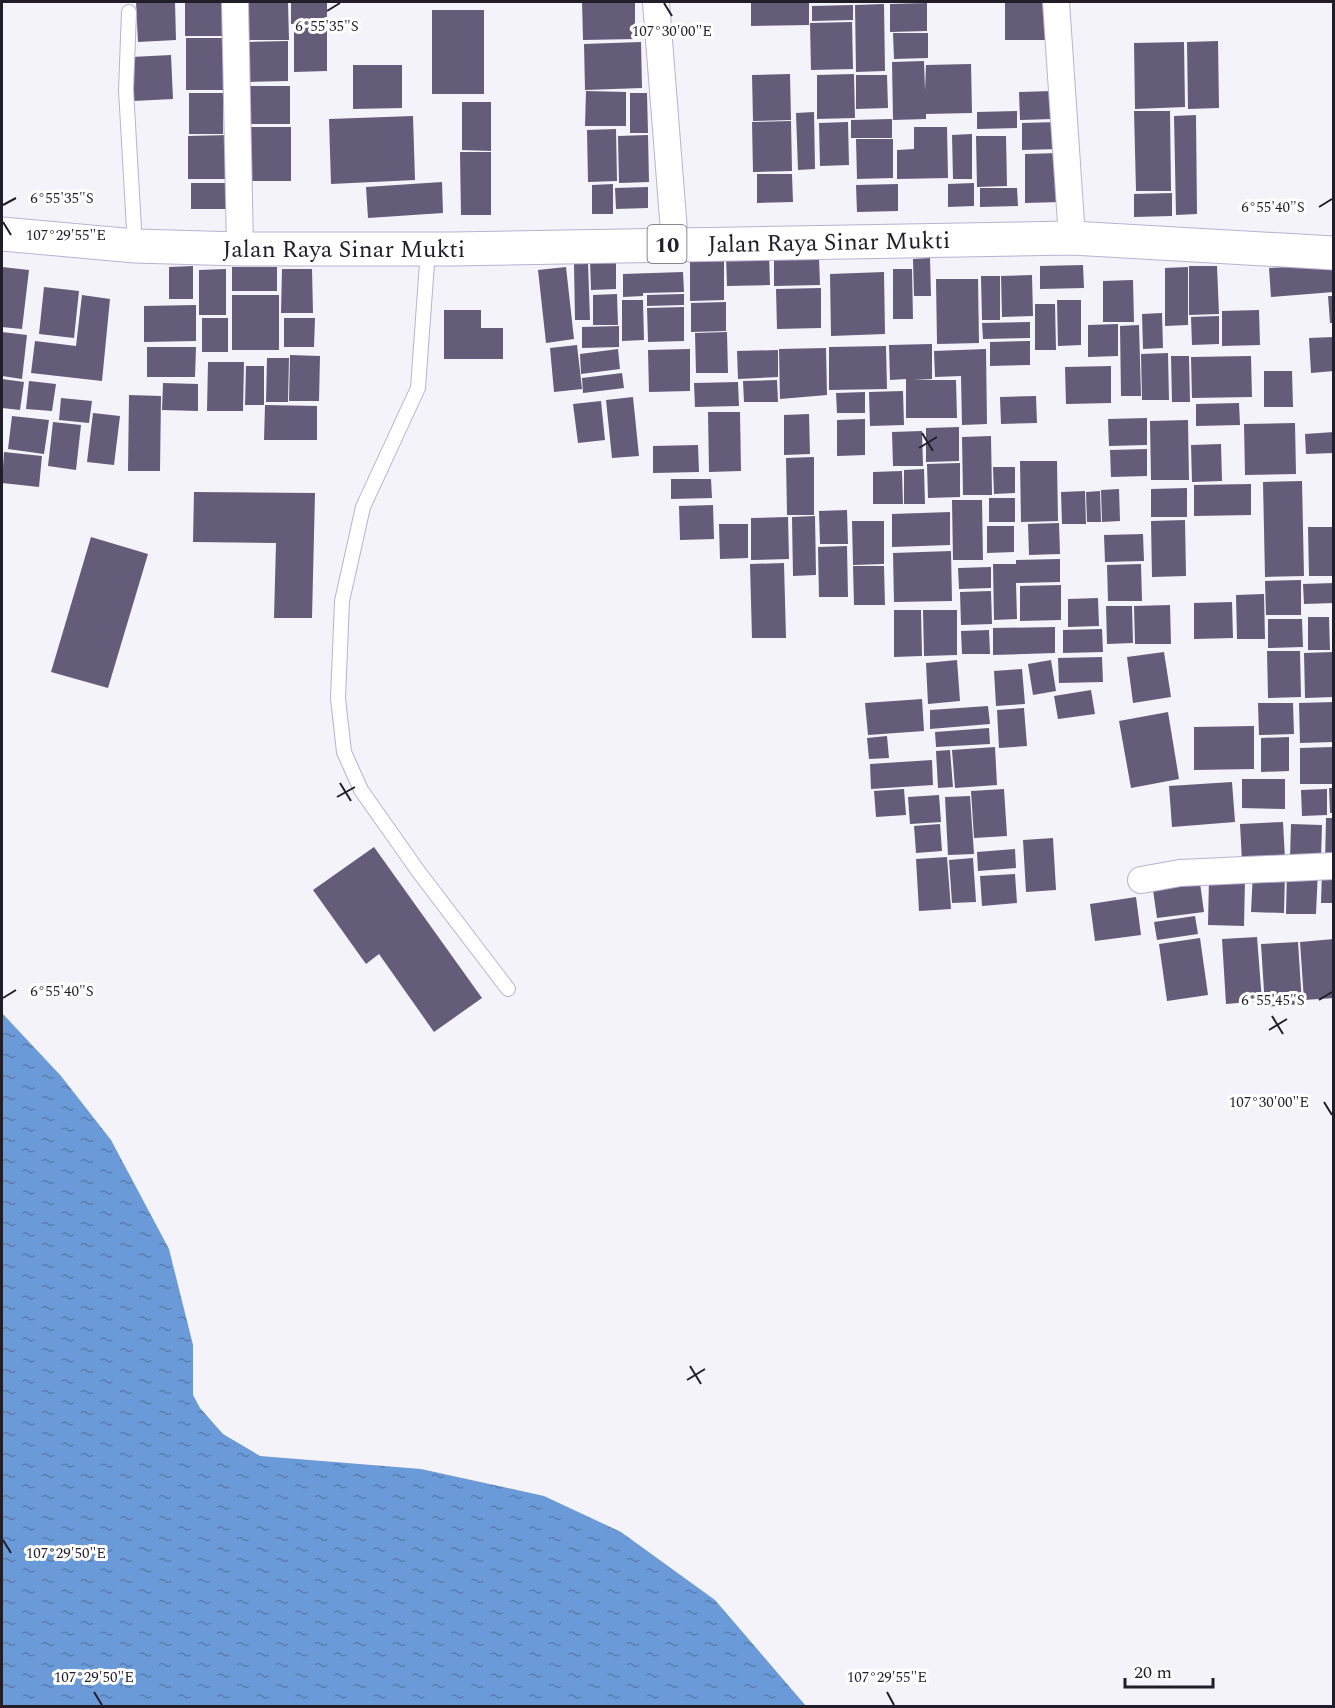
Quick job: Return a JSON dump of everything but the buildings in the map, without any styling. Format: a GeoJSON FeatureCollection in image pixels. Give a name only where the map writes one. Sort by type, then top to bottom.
{"type":"FeatureCollection","features":[{"type":"Feature","properties":{"kind":"highway","name":"Jalan Raya Sinar Mukti"},"geometry":{"type":"LineString","coordinates":[[2,234],[135,246],[240,249],[428,249],[1072,238],[1334,254]]}},
{"type":"Feature","properties":{"kind":"street"},"geometry":{"type":"LineString","coordinates":[[235,2],[240,249]]}},
{"type":"Feature","properties":{"kind":"street"},"geometry":{"type":"LineString","coordinates":[[656,2],[675,244]]}},
{"type":"Feature","properties":{"kind":"street"},"geometry":{"type":"LineString","coordinates":[[1056,2],[1072,238]]}},
{"type":"Feature","properties":{"kind":"street"},"geometry":{"type":"LineString","coordinates":[[1141,880],[1180,873],[1334,866]]}},
{"type":"Feature","properties":{"kind":"lane"},"geometry":{"type":"LineString","coordinates":[[129,12],[126,90],[135,246]]}},
{"type":"Feature","properties":{"kind":"lane"},"geometry":{"type":"LineString","coordinates":[[428,249],[418,388],[363,507],[342,601],[338,698],[344,752],[361,790],[418,871],[508,989]]}},
{"type":"Feature","properties":{"kind":"water"},"geometry":{"type":"Polygon","coordinates":[[[2,1013],[61,1076],[111,1140],[169,1249],[193,1345],[193,1395],[200,1408],[223,1434],[260,1456],[421,1469],[544,1496],[621,1532],[715,1600],[806,1706],[2,1706],[2,1013]]]}}]}
